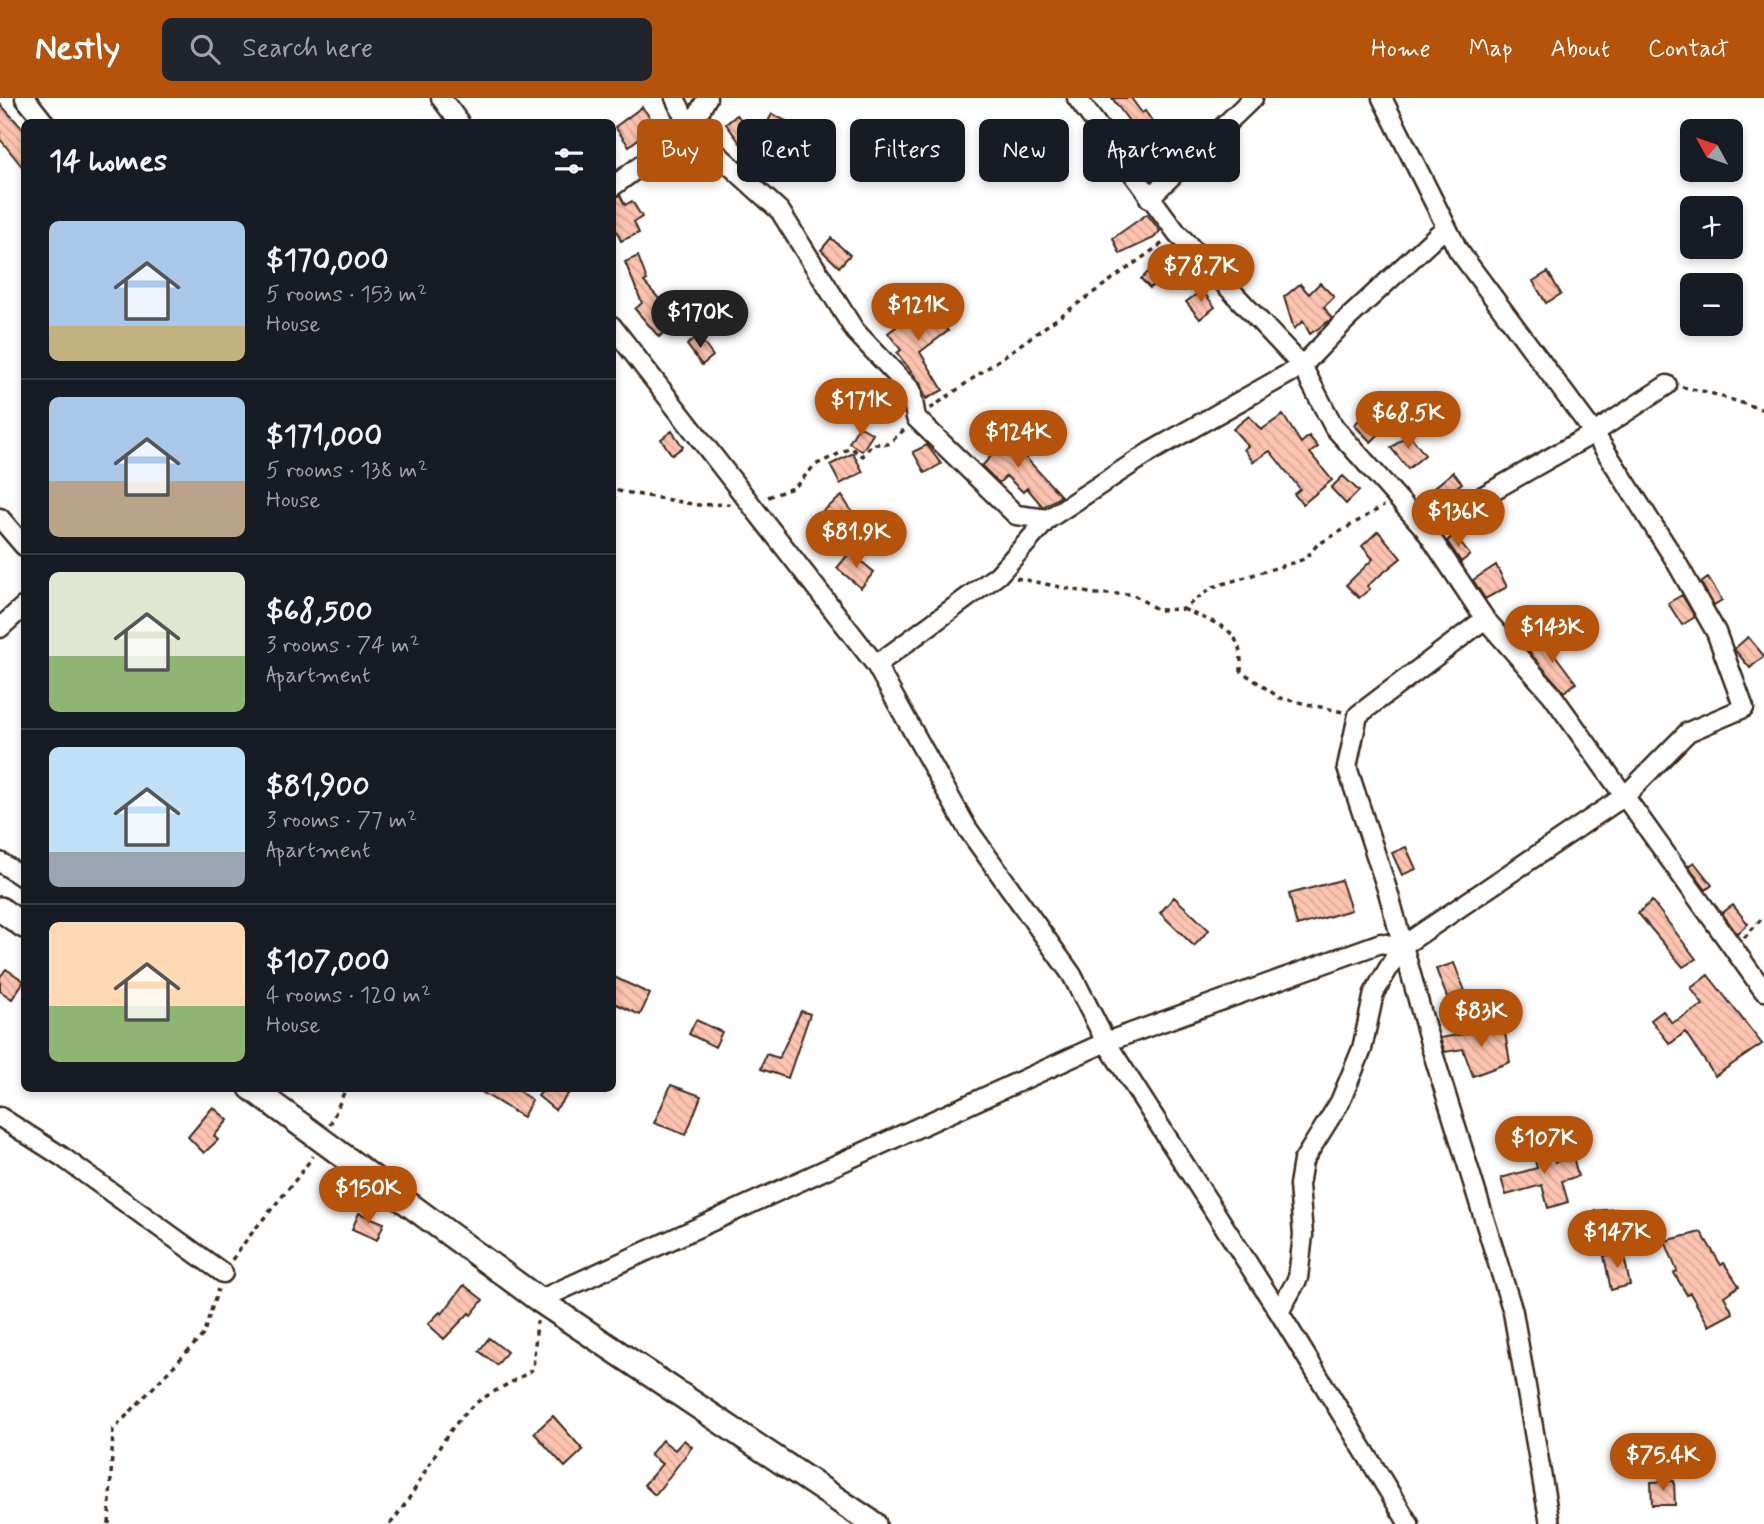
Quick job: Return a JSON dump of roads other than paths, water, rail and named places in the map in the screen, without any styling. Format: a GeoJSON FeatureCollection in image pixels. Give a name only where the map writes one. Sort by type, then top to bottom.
{"type":"FeatureCollection","features":[{"type":"Feature","properties":{"kind":"main road"},"geometry":{"type":"LineString","coordinates":[[0,909],[21,924]]}},
{"type":"Feature","properties":{"kind":"main road"},"geometry":{"type":"LineString","coordinates":[[257,1092],[538,1300],[874,1524]]}},
{"type":"Feature","properties":{"kind":"street"},"geometry":{"type":"LineString","coordinates":[[24,98],[42,119]]}},
{"type":"Feature","properties":{"kind":"street"},"geometry":{"type":"LineString","coordinates":[[441,98],[457,119]]}},
{"type":"Feature","properties":{"kind":"street"},"geometry":{"type":"LineString","coordinates":[[675,98],[685,119]]}},
{"type":"Feature","properties":{"kind":"street"},"geometry":{"type":"LineString","coordinates":[[695,119],[707,98]]}},
{"type":"Feature","properties":{"kind":"street"},"geometry":{"type":"LineString","coordinates":[[1077,98],[1149,198],[1302,366],[1334,427],[1425,529],[1485,619],[1552,695],[1764,991]]}},
{"type":"Feature","properties":{"kind":"street"},"geometry":{"type":"LineString","coordinates":[[1149,198],[1253,98]]}},
{"type":"Feature","properties":{"kind":"street"},"geometry":{"type":"LineString","coordinates":[[1279,1312],[1298,1278],[1303,1235],[1299,1185],[1303,1161],[1340,1102],[1362,1049],[1374,993],[1401,947],[1626,795],[1688,732],[1744,708],[1716,632],[1674,558],[1594,433],[1458,250],[1382,98]]}},
{"type":"Feature","properties":{"kind":"street"},"geometry":{"type":"LineString","coordinates":[[723,159],[780,211],[855,331],[911,390],[916,418],[1016,515],[1048,519]]}},
{"type":"Feature","properties":{"kind":"street"},"geometry":{"type":"LineString","coordinates":[[616,184],[637,168]]}},
{"type":"Feature","properties":{"kind":"street"},"geometry":{"type":"LineString","coordinates":[[876,665],[998,575],[1048,519],[1150,452],[1302,366],[1345,321],[1446,227]]}},
{"type":"Feature","properties":{"kind":"street"},"geometry":{"type":"LineString","coordinates":[[616,331],[876,665],[967,828],[1072,975],[1106,1042],[1279,1312],[1409,1524]]}},
{"type":"Feature","properties":{"kind":"street"},"geometry":{"type":"LineString","coordinates":[[1425,529],[1594,433],[1667,384]]}},
{"type":"Feature","properties":{"kind":"street"},"geometry":{"type":"LineString","coordinates":[[0,519],[21,543]]}},
{"type":"Feature","properties":{"kind":"street"},"geometry":{"type":"LineString","coordinates":[[0,628],[21,609]]}},
{"type":"Feature","properties":{"kind":"street"},"geometry":{"type":"LineString","coordinates":[[1485,619],[1358,715],[1347,767],[1388,892],[1401,947],[1513,1312],[1555,1521]]}},
{"type":"Feature","properties":{"kind":"street"},"geometry":{"type":"LineString","coordinates":[[0,862],[21,876]]}},
{"type":"Feature","properties":{"kind":"street"},"geometry":{"type":"LineString","coordinates":[[538,1300],[1106,1042],[1381,943],[1401,947]]}},
{"type":"Feature","properties":{"kind":"street"},"geometry":{"type":"LineString","coordinates":[[0,1117],[61,1156],[223,1273]]}}]}
